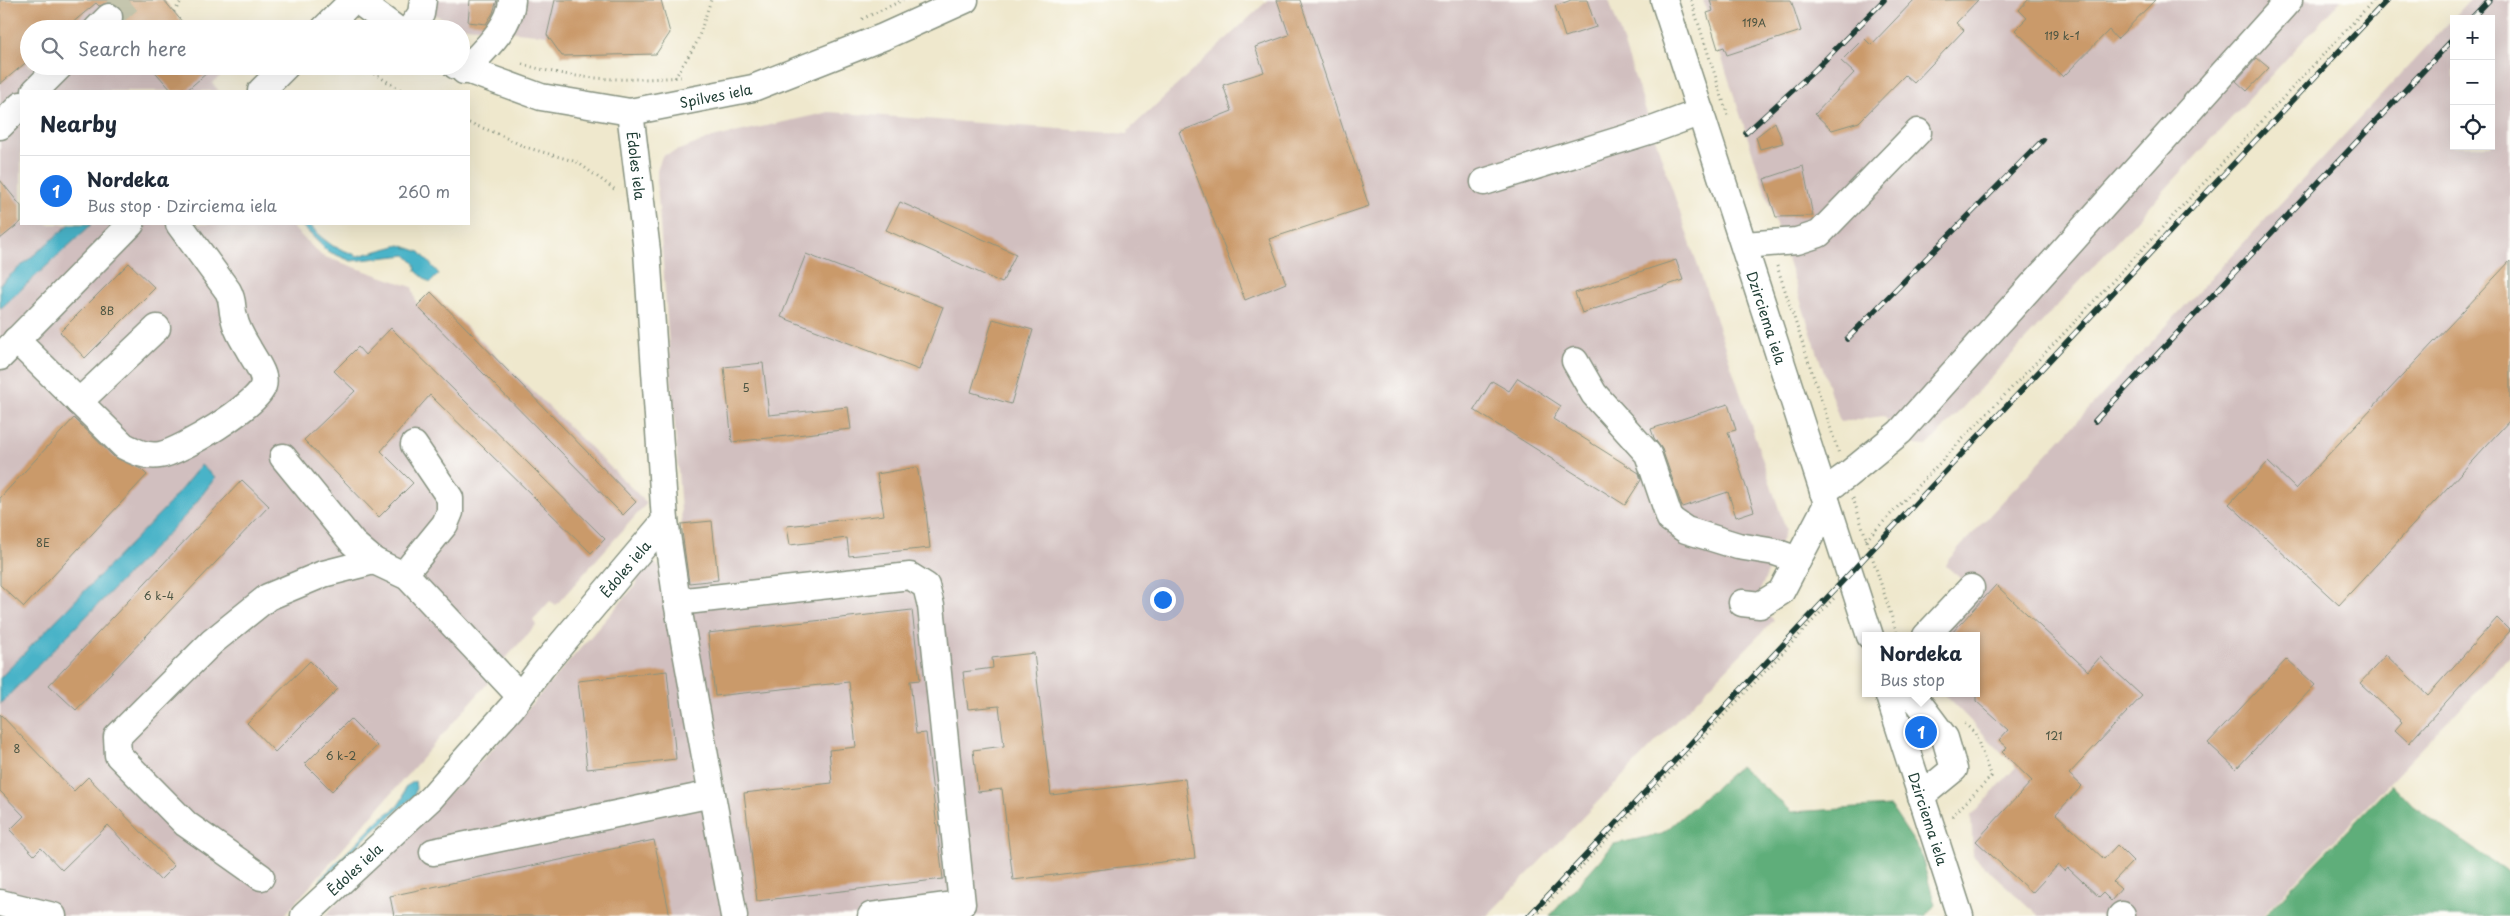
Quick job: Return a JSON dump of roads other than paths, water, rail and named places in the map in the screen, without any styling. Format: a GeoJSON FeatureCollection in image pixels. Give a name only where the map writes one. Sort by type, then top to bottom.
{"type":"FeatureCollection","features":[{"type":"Feature","properties":{"kind":"street"},"geometry":{"type":"LineString","coordinates":[[333,20],[353,0]]}},
{"type":"Feature","properties":{"kind":"street"},"geometry":{"type":"LineString","coordinates":[[357,0],[384,20]]}},
{"type":"Feature","properties":{"kind":"street"},"geometry":{"type":"LineString","coordinates":[[417,20],[421,14],[423,0]]}},
{"type":"Feature","properties":{"kind":"street"},"geometry":{"type":"LineString","coordinates":[[470,61],[485,49],[511,13],[512,0]]}},
{"type":"Feature","properties":{"kind":"street","name":"Spilves iela"},"geometry":{"type":"LineString","coordinates":[[470,72],[541,97],[630,112],[753,88],[883,37],[965,0]]}},
{"type":"Feature","properties":{"kind":"street","name":"Dzirciema iela"},"geometry":{"type":"LineString","coordinates":[[1664,0],[1869,632]]}},
{"type":"Feature","properties":{"kind":"street"},"geometry":{"type":"LineString","coordinates":[[1742,603],[1760,605],[1771,600],[1781,592],[1798,560],[1825,498],[1846,476],[1900,432],[2289,0]]}},
{"type":"Feature","properties":{"kind":"street"},"geometry":{"type":"LineString","coordinates":[[36,90],[51,75]]}},
{"type":"Feature","properties":{"kind":"street"},"geometry":{"type":"LineString","coordinates":[[262,90],[277,75]]}},
{"type":"Feature","properties":{"kind":"street"},"geometry":{"type":"LineString","coordinates":[[0,126],[20,106]]}},
{"type":"Feature","properties":{"kind":"street","name":"Ēdoles iela"},"geometry":{"type":"LineString","coordinates":[[304,916],[430,798],[520,696],[542,667],[665,521],[647,251],[630,112]]}},
{"type":"Feature","properties":{"kind":"street"},"geometry":{"type":"LineString","coordinates":[[1484,182],[1652,130],[1701,112]]}},
{"type":"Feature","properties":{"kind":"street"},"geometry":{"type":"LineString","coordinates":[[1744,245],[1797,242],[1818,234],[1918,132]]}},
{"type":"Feature","properties":{"kind":"street"},"geometry":{"type":"LineString","coordinates":[[130,225],[8,349],[80,402],[124,446],[145,456],[176,451],[223,423],[258,394],[263,386],[263,376],[238,329],[233,315],[234,303],[180,225]]}},
{"type":"Feature","properties":{"kind":"street"},"geometry":{"type":"LineString","coordinates":[[80,402],[157,328]]}},
{"type":"Feature","properties":{"kind":"street"},"geometry":{"type":"LineString","coordinates":[[1575,361],[1594,394],[1648,454],[1670,519],[1686,530],[1738,546],[1775,552],[1798,560]]}},
{"type":"Feature","properties":{"kind":"street"},"geometry":{"type":"LineString","coordinates":[[408,577],[410,567],[445,524],[450,512],[450,498],[414,445]]}},
{"type":"Feature","properties":{"kind":"street"},"geometry":{"type":"LineString","coordinates":[[283,457],[353,543],[374,561],[408,577],[520,696]]}},
{"type":"Feature","properties":{"kind":"street"},"geometry":{"type":"LineString","coordinates":[[665,521],[677,602],[734,916]]}},
{"type":"Feature","properties":{"kind":"street"},"geometry":{"type":"LineString","coordinates":[[261,877],[186,824],[118,755],[117,737],[212,642],[268,598],[323,574],[374,561]]}},
{"type":"Feature","properties":{"kind":"street"},"geometry":{"type":"LineString","coordinates":[[677,602],[910,576],[926,586],[930,606],[962,904],[871,916]]}},
{"type":"Feature","properties":{"kind":"street"},"geometry":{"type":"LineString","coordinates":[[1930,632],[1971,588]]}},
{"type":"Feature","properties":{"kind":"street","name":"Dzirciema iela"},"geometry":{"type":"LineString","coordinates":[[1889,697],[1960,916]]}},
{"type":"Feature","properties":{"kind":"street"},"geometry":{"type":"LineString","coordinates":[[1914,697],[1945,738],[1954,769],[1921,796]]}},
{"type":"Feature","properties":{"kind":"street"},"geometry":{"type":"LineString","coordinates":[[433,852],[712,794]]}},
{"type":"Feature","properties":{"kind":"street"},"geometry":{"type":"LineString","coordinates":[[0,903],[53,916]]}},
{"type":"Feature","properties":{"kind":"water"},"geometry":{"type":"Polygon","coordinates":[[[69,225],[91,225],[0,309],[0,284],[69,225]]]}},
{"type":"Feature","properties":{"kind":"water"},"geometry":{"type":"Polygon","coordinates":[[[301,225],[310,225],[333,246],[358,256],[400,245],[420,252],[439,274],[430,283],[416,271],[415,264],[406,255],[351,261],[327,251],[301,225]]]}},
{"type":"Feature","properties":{"kind":"water"},"geometry":{"type":"Polygon","coordinates":[[[201,465],[215,478],[188,513],[0,704],[0,678],[168,505],[201,465]]]}},
{"type":"Feature","properties":{"kind":"water"},"geometry":{"type":"Polygon","coordinates":[[[415,781],[414,796],[363,840],[319,885],[322,877],[381,818],[397,807],[403,798],[405,787],[415,781]]]}},
{"type":"Feature","properties":{"kind":"tunnel"},"geometry":{"type":"LineString","coordinates":[[109,17],[129,0]]}},
{"type":"Feature","properties":{"kind":"railway"},"geometry":{"type":"LineString","coordinates":[[1746,133],[1815,70],[1884,0]]}},
{"type":"Feature","properties":{"kind":"railway"},"geometry":{"type":"LineString","coordinates":[[1529,916],[2387,0]]}},
{"type":"Feature","properties":{"kind":"railway"},"geometry":{"type":"LineString","coordinates":[[2475,15],[2489,0]]}},
{"type":"Feature","properties":{"kind":"railway"},"geometry":{"type":"LineString","coordinates":[[2095,421],[2450,42]]}},
{"type":"Feature","properties":{"kind":"railway"},"geometry":{"type":"LineString","coordinates":[[1847,339],[2043,140]]}},
{"type":"Feature","properties":{"kind":"place","name":"Nordeka"},"geometry":{"type":"Point","coordinates":[1921,732]}}]}
